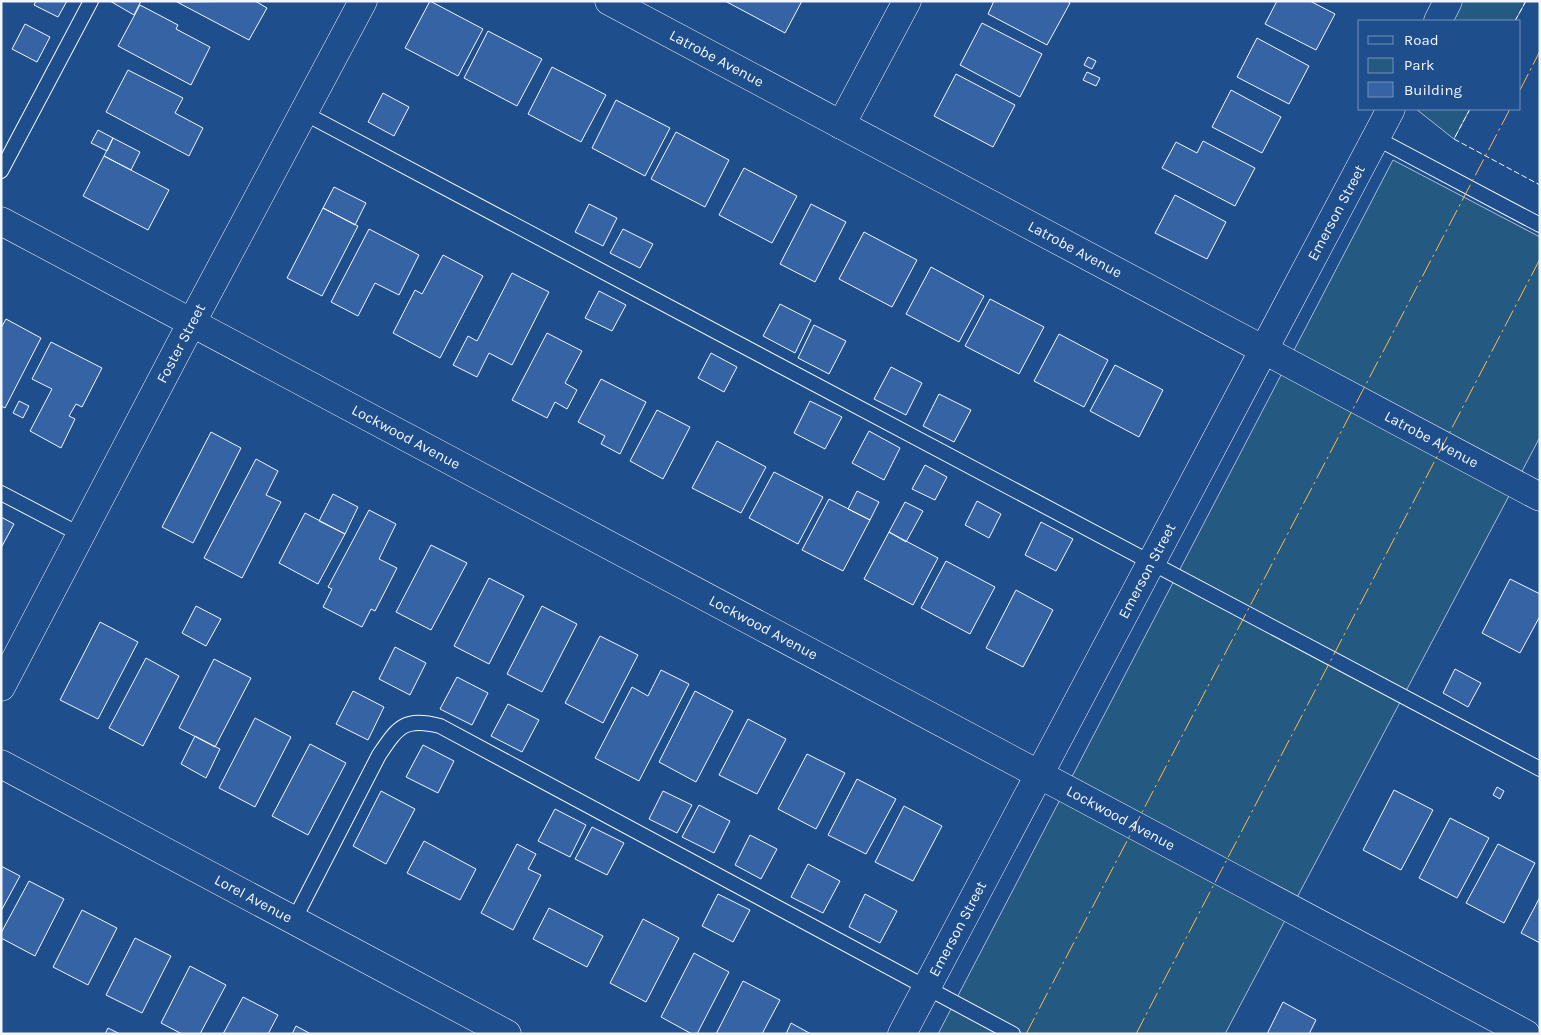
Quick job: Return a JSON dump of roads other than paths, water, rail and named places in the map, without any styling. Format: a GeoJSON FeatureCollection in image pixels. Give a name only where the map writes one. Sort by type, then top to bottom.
{"type":"FeatureCollection","features":[{"type":"Feature","properties":{"kind":"street","name":"Foster Street"},"geometry":{"type":"LineString","coordinates":[[1,687],[363,1]]}},
{"type":"Feature","properties":{"kind":"street","name":"Latrobe Avenue"},"geometry":{"type":"LineString","coordinates":[[609,1],[1540,497]]}},
{"type":"Feature","properties":{"kind":"street"},"geometry":{"type":"LineString","coordinates":[[841,125],[907,1]]}},
{"type":"Feature","properties":{"kind":"street"},"geometry":{"type":"LineString","coordinates":[[1438,20],[1448,1]]}},
{"type":"Feature","properties":{"kind":"street","name":"Emerson Street"},"geometry":{"type":"LineString","coordinates":[[902,1034],[1390,110]]}},
{"type":"Feature","properties":{"kind":"street","name":"Lockwood Avenue"},"geometry":{"type":"LineString","coordinates":[[1,221],[1526,1034]]}},
{"type":"Feature","properties":{"kind":"street","name":"Lorel Avenue"},"geometry":{"type":"LineString","coordinates":[[1,764],[507,1034]]}},
{"type":"Feature","properties":{"kind":"lane"},"geometry":{"type":"LineString","coordinates":[[1,171],[91,1]]}},
{"type":"Feature","properties":{"kind":"lane"},"geometry":{"type":"LineString","coordinates":[[304,112],[1540,769]]}},
{"type":"Feature","properties":{"kind":"lane"},"geometry":{"type":"LineString","coordinates":[[1376,138],[1540,225]]}},
{"type":"Feature","properties":{"kind":"lane"},"geometry":{"type":"LineString","coordinates":[[1,493],[81,535]]}},
{"type":"Feature","properties":{"kind":"lane"},"geometry":{"type":"LineString","coordinates":[[294,920],[379,755],[393,734],[406,724],[422,721],[440,726],[1013,1034]]}}]}
